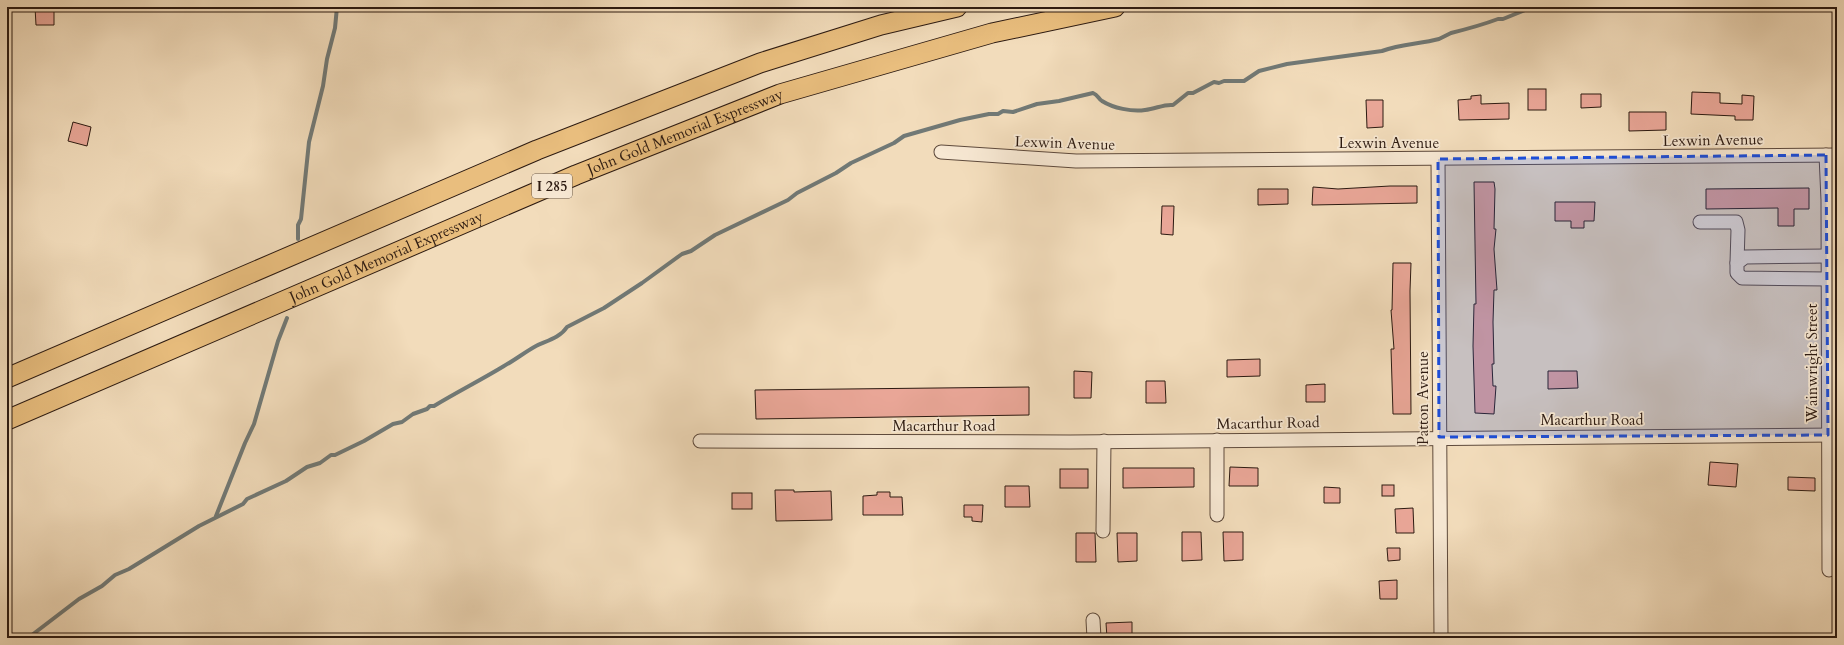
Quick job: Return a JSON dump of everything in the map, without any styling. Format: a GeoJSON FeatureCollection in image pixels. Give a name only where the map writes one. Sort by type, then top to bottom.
{"type":"FeatureCollection","features":[{"type":"Feature","properties":{"kind":"highway","name":"I 285"},"geometry":{"type":"LineString","coordinates":[[7,378],[552,144],[760,63],[881,26],[957,7]]}},
{"type":"Feature","properties":{"kind":"highway","name":"John Gold Memorial Expressway"},"geometry":{"type":"LineString","coordinates":[[7,420],[576,175],[780,94],[992,33],[1115,7]]}},
{"type":"Feature","properties":{"kind":"street","name":"Lexwin Avenue"},"geometry":{"type":"LineString","coordinates":[[941,152],[1076,161],[1831,155]]}},
{"type":"Feature","properties":{"kind":"street","name":"Wainwright Street"},"geometry":{"type":"LineString","coordinates":[[1829,570],[1832,435],[1828,256],[1831,155]]}},
{"type":"Feature","properties":{"kind":"street","name":"Patton Avenue"},"geometry":{"type":"LineString","coordinates":[[1438,159],[1441,638]]}},
{"type":"Feature","properties":{"kind":"street"},"geometry":{"type":"LineString","coordinates":[[1700,222],[1736,222],[1738,230],[1737,273],[1742,278],[1828,279]]}},
{"type":"Feature","properties":{"kind":"street"},"geometry":{"type":"LineString","coordinates":[[1737,263],[1745,257],[1828,256]]}},
{"type":"Feature","properties":{"kind":"street","name":"Macarthur Road"},"geometry":{"type":"LineString","coordinates":[[700,441],[1104,441],[1439,437],[1832,435]]}},
{"type":"Feature","properties":{"kind":"street"},"geometry":{"type":"LineString","coordinates":[[1217,440],[1217,515]]}},
{"type":"Feature","properties":{"kind":"street"},"geometry":{"type":"LineString","coordinates":[[1103,531],[1104,441]]}},
{"type":"Feature","properties":{"kind":"street"},"geometry":{"type":"LineString","coordinates":[[1094,620],[1094,638]]}},
{"type":"Feature","properties":{"kind":"highlighted area"},"geometry":{"type":"Polygon","coordinates":[[[1826,155],[1828,435],[1439,437],[1438,159],[1826,155]]]}},
{"type":"Feature","properties":{"kind":"building"},"geometry":{"type":"Polygon","coordinates":[[[35,7],[54,7],[54,25],[36,25],[35,7]]]}},
{"type":"Feature","properties":{"kind":"building"},"geometry":{"type":"Polygon","coordinates":[[[1528,89],[1546,89],[1546,110],[1528,110],[1528,89]]]}},
{"type":"Feature","properties":{"kind":"building"},"geometry":{"type":"Polygon","coordinates":[[[1692,92],[1720,93],[1720,103],[1742,104],[1742,95],[1754,96],[1753,120],[1735,120],[1735,116],[1691,114],[1692,92]]]}},
{"type":"Feature","properties":{"kind":"building"},"geometry":{"type":"Polygon","coordinates":[[[1581,94],[1601,94],[1601,107],[1581,108],[1581,94]]]}},
{"type":"Feature","properties":{"kind":"building"},"geometry":{"type":"Polygon","coordinates":[[[1481,95],[1481,104],[1509,103],[1509,119],[1459,120],[1458,100],[1471,99],[1471,96],[1481,95]]]}},
{"type":"Feature","properties":{"kind":"building"},"geometry":{"type":"Polygon","coordinates":[[[1366,100],[1383,100],[1383,127],[1367,128],[1366,100]]]}},
{"type":"Feature","properties":{"kind":"building"},"geometry":{"type":"Polygon","coordinates":[[[1629,112],[1666,112],[1666,130],[1629,131],[1629,112]]]}},
{"type":"Feature","properties":{"kind":"building"},"geometry":{"type":"Polygon","coordinates":[[[73,122],[91,127],[87,146],[68,141],[73,122]]]}},
{"type":"Feature","properties":{"kind":"building"},"geometry":{"type":"Polygon","coordinates":[[[1474,182],[1494,182],[1495,189],[1494,229],[1496,229],[1494,249],[1497,290],[1494,290],[1493,322],[1493,386],[1496,386],[1494,414],[1475,413],[1473,346],[1474,304],[1476,304],[1474,182]]]}},
{"type":"Feature","properties":{"kind":"building"},"geometry":{"type":"Polygon","coordinates":[[[1417,186],[1417,203],[1312,205],[1313,187],[1338,189],[1417,186]]]}},
{"type":"Feature","properties":{"kind":"building"},"geometry":{"type":"Polygon","coordinates":[[[1809,188],[1809,209],[1794,209],[1794,226],[1778,226],[1778,208],[1706,209],[1706,189],[1809,188]]]}},
{"type":"Feature","properties":{"kind":"building"},"geometry":{"type":"Polygon","coordinates":[[[1258,189],[1288,189],[1288,204],[1258,205],[1258,189]]]}},
{"type":"Feature","properties":{"kind":"building"},"geometry":{"type":"Polygon","coordinates":[[[1555,202],[1595,202],[1594,221],[1584,221],[1584,228],[1571,228],[1571,221],[1555,221],[1555,202]]]}},
{"type":"Feature","properties":{"kind":"building"},"geometry":{"type":"Polygon","coordinates":[[[1162,206],[1174,206],[1173,235],[1161,234],[1162,206]]]}},
{"type":"Feature","properties":{"kind":"building"},"geometry":{"type":"Polygon","coordinates":[[[1393,263],[1411,263],[1411,414],[1393,414],[1391,349],[1394,349],[1391,310],[1393,263]]]}},
{"type":"Feature","properties":{"kind":"building"},"geometry":{"type":"Polygon","coordinates":[[[1260,359],[1260,376],[1227,377],[1227,360],[1260,359]]]}},
{"type":"Feature","properties":{"kind":"building"},"geometry":{"type":"Polygon","coordinates":[[[1074,371],[1092,372],[1091,398],[1074,398],[1074,371]]]}},
{"type":"Feature","properties":{"kind":"building"},"geometry":{"type":"Polygon","coordinates":[[[1548,371],[1577,371],[1578,388],[1548,389],[1548,371]]]}},
{"type":"Feature","properties":{"kind":"building"},"geometry":{"type":"Polygon","coordinates":[[[1146,381],[1165,381],[1166,403],[1146,403],[1146,381]]]}},
{"type":"Feature","properties":{"kind":"building"},"geometry":{"type":"Polygon","coordinates":[[[1325,384],[1325,402],[1306,402],[1306,385],[1325,384]]]}},
{"type":"Feature","properties":{"kind":"building"},"geometry":{"type":"Polygon","coordinates":[[[1029,387],[1029,415],[756,419],[755,390],[1029,387]]]}},
{"type":"Feature","properties":{"kind":"building"},"geometry":{"type":"Polygon","coordinates":[[[1710,462],[1738,464],[1736,487],[1708,485],[1710,462]]]}},
{"type":"Feature","properties":{"kind":"building"},"geometry":{"type":"Polygon","coordinates":[[[1230,467],[1258,468],[1258,486],[1229,486],[1230,467]]]}},
{"type":"Feature","properties":{"kind":"building"},"geometry":{"type":"Polygon","coordinates":[[[1123,468],[1194,468],[1194,487],[1123,488],[1123,468]]]}},
{"type":"Feature","properties":{"kind":"building"},"geometry":{"type":"Polygon","coordinates":[[[1060,469],[1088,469],[1088,488],[1060,488],[1060,469]]]}},
{"type":"Feature","properties":{"kind":"building"},"geometry":{"type":"Polygon","coordinates":[[[1788,477],[1815,478],[1815,491],[1788,490],[1788,477]]]}},
{"type":"Feature","properties":{"kind":"building"},"geometry":{"type":"Polygon","coordinates":[[[1382,485],[1394,485],[1394,496],[1382,496],[1382,485]]]}},
{"type":"Feature","properties":{"kind":"building"},"geometry":{"type":"Polygon","coordinates":[[[1005,486],[1029,486],[1030,507],[1005,507],[1005,486]]]}},
{"type":"Feature","properties":{"kind":"building"},"geometry":{"type":"Polygon","coordinates":[[[1324,487],[1340,488],[1340,503],[1324,503],[1324,487]]]}},
{"type":"Feature","properties":{"kind":"building"},"geometry":{"type":"Polygon","coordinates":[[[775,490],[794,490],[794,492],[831,491],[832,520],[776,521],[775,490]]]}},
{"type":"Feature","properties":{"kind":"building"},"geometry":{"type":"Polygon","coordinates":[[[877,492],[890,492],[890,497],[902,497],[903,515],[863,515],[863,496],[877,495],[877,492]]]}},
{"type":"Feature","properties":{"kind":"building"},"geometry":{"type":"Polygon","coordinates":[[[732,493],[752,493],[752,509],[732,509],[732,493]]]}},
{"type":"Feature","properties":{"kind":"building"},"geometry":{"type":"Polygon","coordinates":[[[964,505],[983,505],[982,522],[972,521],[972,517],[964,517],[964,505]]]}},
{"type":"Feature","properties":{"kind":"building"},"geometry":{"type":"Polygon","coordinates":[[[1413,508],[1414,533],[1396,533],[1395,509],[1413,508]]]}},
{"type":"Feature","properties":{"kind":"building"},"geometry":{"type":"Polygon","coordinates":[[[1182,532],[1201,532],[1202,560],[1182,561],[1182,532]]]}},
{"type":"Feature","properties":{"kind":"building"},"geometry":{"type":"Polygon","coordinates":[[[1223,532],[1243,532],[1243,560],[1224,561],[1223,532]]]}},
{"type":"Feature","properties":{"kind":"building"},"geometry":{"type":"Polygon","coordinates":[[[1076,533],[1095,533],[1096,562],[1076,562],[1076,533]]]}},
{"type":"Feature","properties":{"kind":"building"},"geometry":{"type":"Polygon","coordinates":[[[1117,533],[1137,533],[1137,561],[1118,562],[1117,533]]]}},
{"type":"Feature","properties":{"kind":"building"},"geometry":{"type":"Polygon","coordinates":[[[1387,548],[1400,548],[1400,560],[1388,561],[1387,548]]]}},
{"type":"Feature","properties":{"kind":"building"},"geometry":{"type":"Polygon","coordinates":[[[1397,580],[1397,599],[1380,599],[1379,581],[1397,580]]]}},
{"type":"Feature","properties":{"kind":"building"},"geometry":{"type":"Polygon","coordinates":[[[1132,622],[1132,638],[1107,638],[1106,623],[1132,622]]]}},
{"type":"Feature","properties":{"kind":"waterway"},"geometry":{"type":"LineString","coordinates":[[298,239],[298,225],[301,219],[309,142],[323,86],[327,59],[335,28],[337,7]]}},
{"type":"Feature","properties":{"kind":"waterway"},"geometry":{"type":"LineString","coordinates":[[28,638],[79,599],[102,586],[115,575],[129,569],[199,526],[243,504],[247,499],[286,481],[307,467],[320,463],[331,455],[335,455],[364,441],[393,424],[402,422],[413,414],[427,409],[430,406],[434,406],[536,346],[557,337],[567,327],[604,308],[682,254],[691,251],[715,235],[788,200],[797,193],[836,173],[851,163],[894,143],[904,136],[960,120],[989,114],[998,114],[1003,111],[1013,112],[1037,104],[1059,101],[1093,93],[1106,103],[1129,110],[1145,110],[1166,105],[1173,105],[1188,93],[1193,93],[1214,82],[1244,81],[1259,71],[1287,64],[1382,51],[1432,41],[1451,33],[1498,19],[1503,19],[1530,8],[1547,7]]}},
{"type":"Feature","properties":{"kind":"waterway"},"geometry":{"type":"LineString","coordinates":[[216,516],[254,424],[278,341],[287,318]]}}]}
